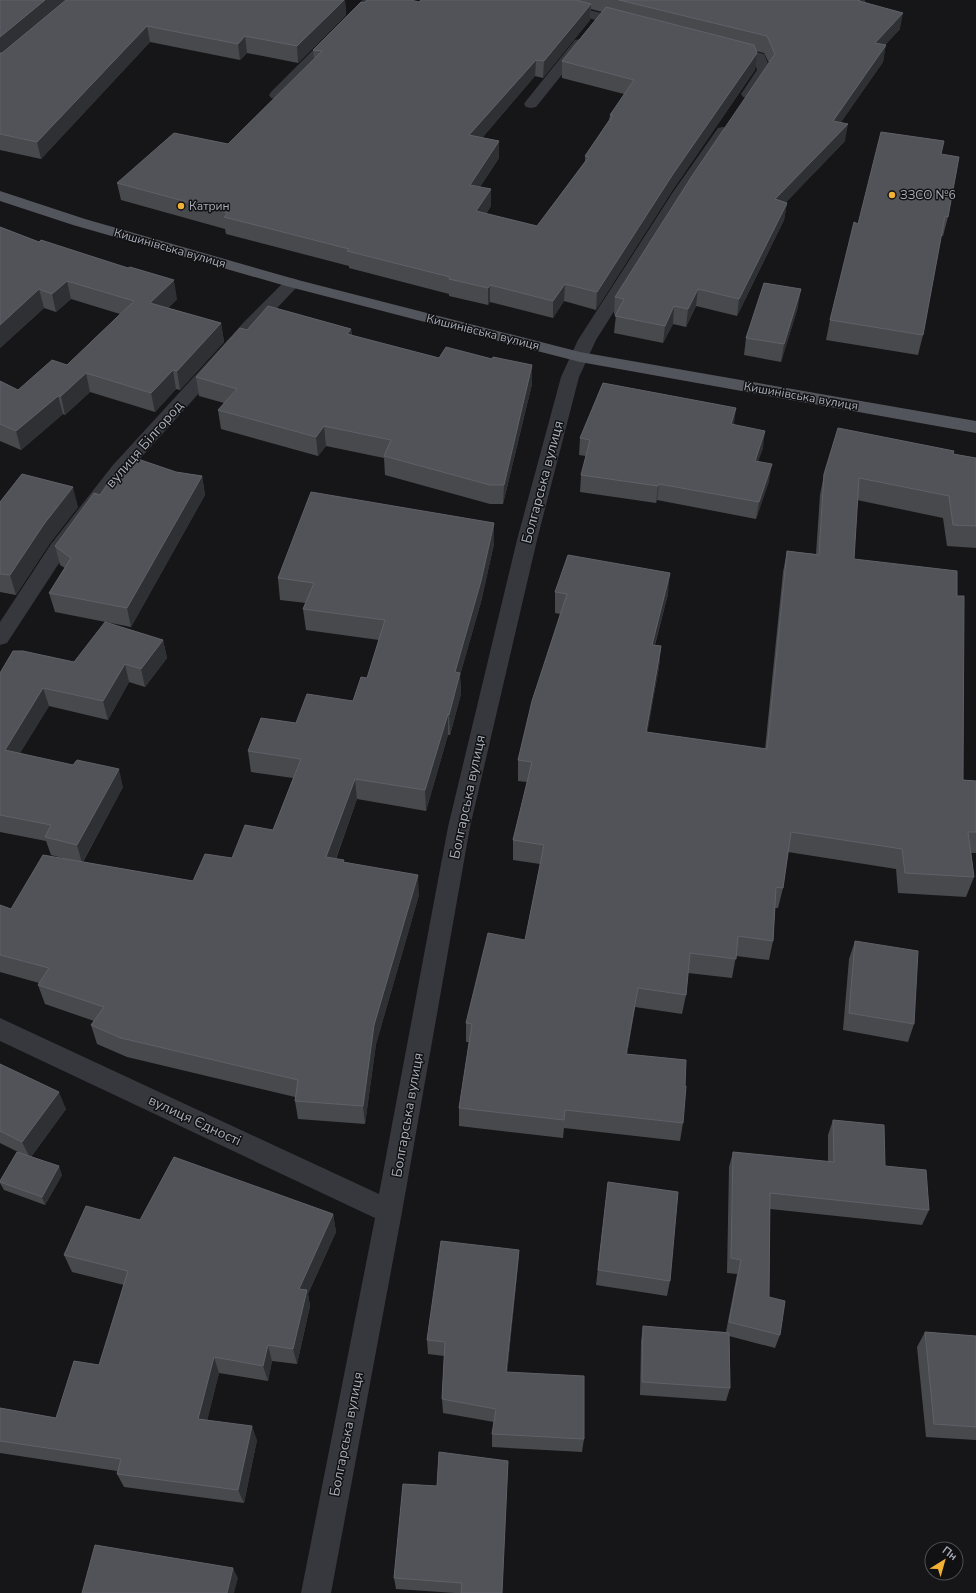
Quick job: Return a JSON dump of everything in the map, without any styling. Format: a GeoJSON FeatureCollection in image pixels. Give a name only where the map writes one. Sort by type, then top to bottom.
{"type":"FeatureCollection","features":[{"type":"Feature","properties":{"kind":"main road","name":"Кишинівська вулиця"},"geometry":{"type":"LineString","coordinates":[[0,196],[80,222],[292,283],[580,357],[976,427]]}},
{"type":"Feature","properties":{"kind":"street"},"geometry":{"type":"LineString","coordinates":[[276,95],[371,0]]}},
{"type":"Feature","properties":{"kind":"street"},"geometry":{"type":"LineString","coordinates":[[531,0],[639,27]]}},
{"type":"Feature","properties":{"kind":"street"},"geometry":{"type":"LineString","coordinates":[[531,104],[601,18]]}},
{"type":"Feature","properties":{"kind":"street","name":"Болгарська вулиця"},"geometry":{"type":"LineString","coordinates":[[316,1593],[389,1212],[459,826],[527,540],[570,377],[587,340],[676,199],[764,70],[759,57],[714,46]]}},
{"type":"Feature","properties":{"kind":"street","name":"вулиця Білгород"},"geometry":{"type":"LineString","coordinates":[[0,638],[58,549],[120,469],[245,331],[292,283]]}},
{"type":"Feature","properties":{"kind":"street","name":"вулиця Єдності"},"geometry":{"type":"LineString","coordinates":[[0,1029],[389,1212]]}},
{"type":"Feature","properties":{"kind":"building"},"geometry":{"type":"Polygon","coordinates":[[[0,0],[45,0],[0,37],[0,0]]]}},
{"type":"Feature","properties":{"kind":"building"},"geometry":{"type":"Polygon","coordinates":[[[66,0],[344,0],[297,46],[245,36],[238,44],[147,26],[37,142],[0,134],[0,53],[2,53],[66,0]]]}},
{"type":"Feature","properties":{"kind":"building"},"geometry":{"type":"Polygon","coordinates":[[[367,0],[411,0],[419,2],[421,0],[576,0],[591,4],[544,61],[536,60],[469,135],[499,141],[470,185],[491,189],[476,211],[537,226],[589,157],[585,156],[613,115],[610,115],[634,80],[562,61],[606,7],[754,45],[757,53],[673,174],[597,292],[565,284],[553,301],[490,285],[488,288],[449,279],[450,277],[347,251],[349,249],[224,217],[228,213],[117,183],[174,133],[228,144],[322,51],[313,50],[361,2],[364,3],[367,0]]]}},
{"type":"Feature","properties":{"kind":"building"},"geometry":{"type":"Polygon","coordinates":[[[619,0],[860,0],[859,1],[903,13],[875,43],[886,45],[833,121],[848,124],[775,199],[787,203],[739,299],[698,289],[688,309],[674,306],[665,326],[615,316],[624,299],[615,297],[692,176],[775,54],[767,36],[619,0]]]}},
{"type":"Feature","properties":{"kind":"building"},"geometry":{"type":"Polygon","coordinates":[[[881,132],[944,141],[941,154],[959,157],[948,217],[945,216],[923,335],[830,320],[854,222],[858,224],[881,132]]]}},
{"type":"Feature","properties":{"kind":"building"},"geometry":{"type":"Polygon","coordinates":[[[0,227],[39,242],[41,240],[128,268],[130,267],[174,280],[150,303],[221,323],[177,371],[173,370],[151,393],[86,373],[61,396],[58,396],[16,431],[0,424],[0,381],[18,390],[52,360],[67,365],[134,301],[67,281],[52,294],[39,289],[0,325],[0,227]]]}},
{"type":"Feature","properties":{"kind":"building"},"geometry":{"type":"Polygon","coordinates":[[[764,283],[801,289],[784,344],[746,338],[764,283]]]}},
{"type":"Feature","properties":{"kind":"building"},"geometry":{"type":"Polygon","coordinates":[[[268,306],[351,329],[347,334],[439,358],[446,347],[492,359],[493,357],[532,365],[504,485],[490,485],[384,456],[391,440],[324,426],[316,437],[218,410],[237,389],[196,377],[240,328],[247,330],[268,306]]]}},
{"type":"Feature","properties":{"kind":"building"},"geometry":{"type":"Polygon","coordinates":[[[603,383],[736,408],[731,424],[765,431],[755,461],[772,464],[759,502],[659,484],[658,486],[581,475],[590,440],[580,438],[603,383]]]}},
{"type":"Feature","properties":{"kind":"building"},"geometry":{"type":"Polygon","coordinates":[[[838,428],[954,451],[953,454],[976,458],[976,526],[953,525],[949,496],[859,478],[854,559],[957,571],[957,596],[964,596],[963,780],[976,781],[976,832],[968,832],[974,877],[905,873],[902,849],[791,832],[783,888],[776,887],[773,941],[738,936],[736,959],[690,953],[686,995],[638,988],[626,1054],[686,1060],[686,1086],[683,1123],[565,1110],[564,1120],[459,1108],[472,1024],[466,1023],[488,933],[525,940],[544,845],[513,840],[532,762],[518,760],[532,701],[567,594],[555,592],[568,555],[670,573],[652,645],[661,646],[646,732],[767,749],[787,551],[819,555],[824,474],[838,428]]]}},
{"type":"Feature","properties":{"kind":"building"},"geometry":{"type":"Polygon","coordinates":[[[132,457],[176,472],[202,476],[127,608],[49,593],[71,558],[55,546],[94,493],[100,495],[110,480],[132,457]]]}},
{"type":"Feature","properties":{"kind":"building"},"geometry":{"type":"Polygon","coordinates":[[[22,474],[73,487],[44,524],[10,575],[0,574],[0,502],[22,474]]]}},
{"type":"Feature","properties":{"kind":"building"},"geometry":{"type":"Polygon","coordinates":[[[311,492],[494,523],[481,581],[455,672],[460,673],[449,715],[448,714],[425,790],[355,779],[326,857],[344,860],[343,862],[418,875],[374,1025],[363,1106],[295,1101],[298,1080],[121,1038],[91,1025],[104,1007],[38,985],[49,968],[0,955],[0,905],[11,909],[43,855],[193,881],[205,854],[232,858],[245,825],[273,830],[301,759],[248,751],[261,718],[296,723],[307,694],[353,701],[361,677],[367,678],[385,620],[303,609],[314,583],[278,578],[311,492]]]}},
{"type":"Feature","properties":{"kind":"building"},"geometry":{"type":"Polygon","coordinates":[[[105,622],[163,640],[141,669],[125,664],[103,701],[43,688],[5,750],[73,765],[77,760],[119,769],[77,845],[45,837],[51,825],[0,815],[0,673],[13,651],[23,651],[74,662],[105,622]]]}},
{"type":"Feature","properties":{"kind":"building"},"geometry":{"type":"Polygon","coordinates":[[[855,941],[918,951],[914,1024],[849,1013],[855,941]]]}},
{"type":"Feature","properties":{"kind":"building"},"geometry":{"type":"Polygon","coordinates":[[[0,1064],[59,1092],[22,1142],[0,1131],[0,1064]]]}},
{"type":"Feature","properties":{"kind":"building"},"geometry":{"type":"Polygon","coordinates":[[[833,1120],[884,1125],[885,1166],[926,1170],[929,1210],[770,1193],[769,1297],[785,1301],[780,1335],[729,1322],[741,1260],[731,1258],[733,1152],[834,1162],[833,1120]]]}},
{"type":"Feature","properties":{"kind":"building"},"geometry":{"type":"Polygon","coordinates":[[[17,1152],[59,1166],[42,1197],[0,1182],[17,1152]]]}},
{"type":"Feature","properties":{"kind":"building"},"geometry":{"type":"Polygon","coordinates":[[[174,1157],[333,1214],[299,1289],[307,1290],[293,1349],[268,1345],[263,1366],[214,1357],[198,1419],[252,1426],[238,1490],[117,1474],[121,1459],[0,1441],[0,1408],[56,1418],[74,1361],[99,1365],[128,1271],[64,1255],[86,1206],[140,1220],[174,1157]]]}},
{"type":"Feature","properties":{"kind":"building"},"geometry":{"type":"Polygon","coordinates":[[[608,1182],[678,1192],[670,1281],[598,1270],[608,1182]]]}},
{"type":"Feature","properties":{"kind":"building"},"geometry":{"type":"Polygon","coordinates":[[[441,1241],[519,1250],[506,1372],[584,1376],[584,1439],[492,1434],[496,1409],[442,1399],[445,1342],[427,1340],[441,1241]]]}},
{"type":"Feature","properties":{"kind":"building"},"geometry":{"type":"Polygon","coordinates":[[[643,1326],[729,1333],[730,1388],[642,1382],[643,1326]]]}},
{"type":"Feature","properties":{"kind":"building"},"geometry":{"type":"Polygon","coordinates":[[[925,1332],[976,1336],[976,1427],[934,1424],[925,1332]]]}},
{"type":"Feature","properties":{"kind":"building"},"geometry":{"type":"Polygon","coordinates":[[[439,1452],[508,1461],[502,1593],[461,1593],[462,1583],[394,1578],[403,1484],[437,1486],[439,1452]]]}},
{"type":"Feature","properties":{"kind":"building"},"geometry":{"type":"Polygon","coordinates":[[[95,1545],[233,1568],[227,1593],[82,1593],[95,1545]]]}},
{"type":"Feature","properties":{"kind":"place","name":"ЗЗСО №6"},"geometry":{"type":"Point","coordinates":[892,195]}},
{"type":"Feature","properties":{"kind":"place","name":"Катрин"},"geometry":{"type":"Point","coordinates":[181,206]}}]}
